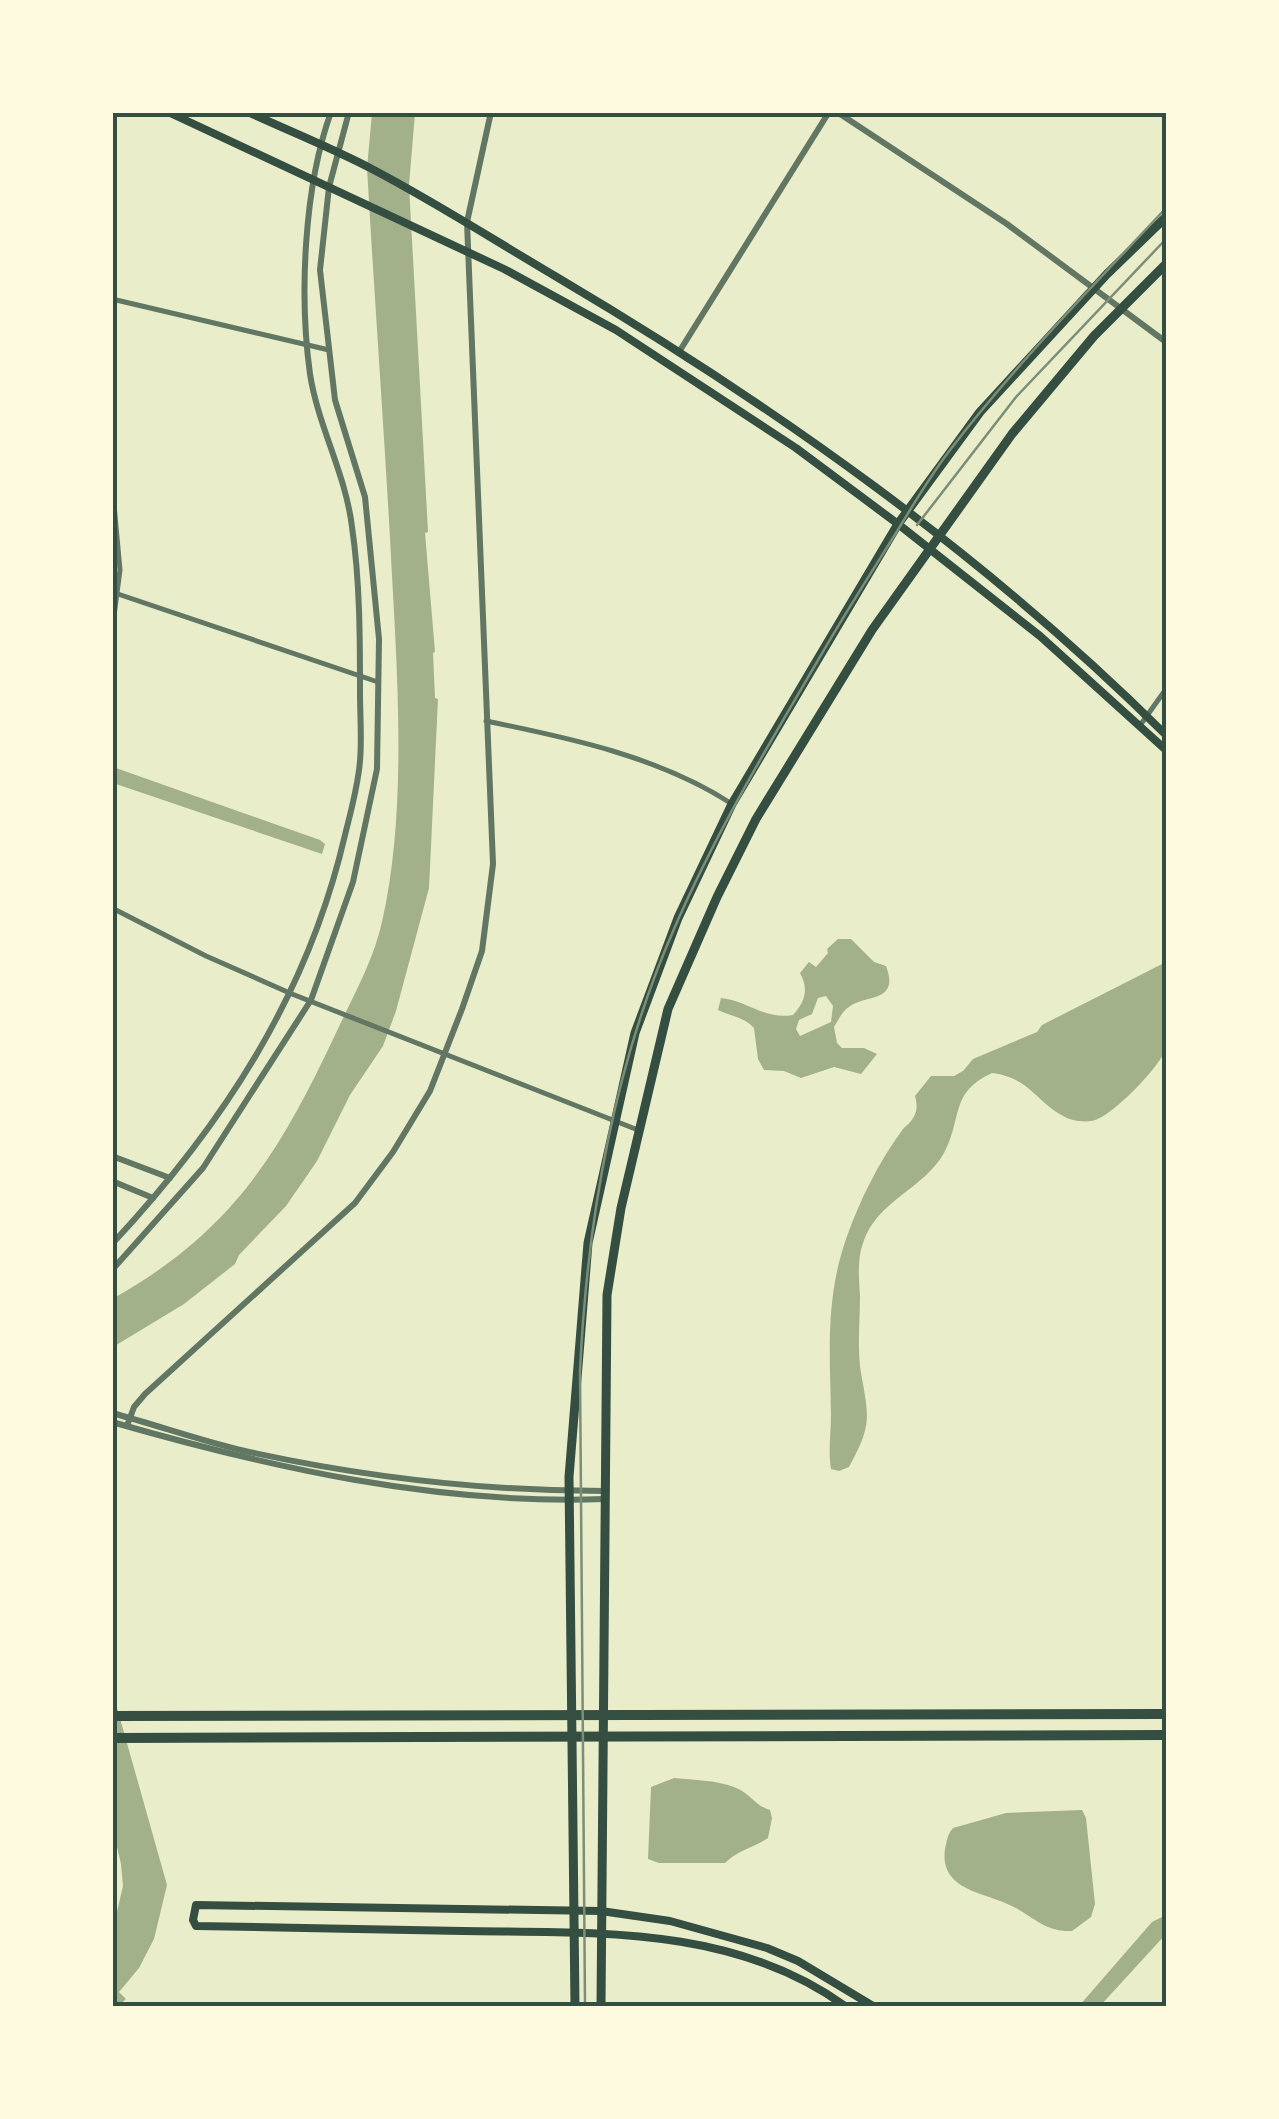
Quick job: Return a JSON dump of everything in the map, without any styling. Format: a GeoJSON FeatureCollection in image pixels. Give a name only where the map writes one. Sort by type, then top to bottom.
{"type":"FeatureCollection","features":[{"type":"Feature","properties":{"kind":"highway"},"geometry":{"type":"LineString","coordinates":[[112,1716],[1166,1714]]}},
{"type":"Feature","properties":{"kind":"highway"},"geometry":{"type":"LineString","coordinates":[[112,1738],[1166,1735]]}},
{"type":"Feature","properties":{"kind":"main road"},"geometry":{"type":"LineString","coordinates":[[168,112],[429,234],[616,330],[796,448],[1166,735]]}},
{"type":"Feature","properties":{"kind":"main road"},"geometry":{"type":"LineString","coordinates":[[248,112],[369,167],[467,222],[800,431],[939,534],[1144,720],[1166,750]]}},
{"type":"Feature","properties":{"kind":"main road"},"geometry":{"type":"LineString","coordinates":[[575,2006],[570,1496],[588,1243],[635,1033],[678,918],[732,804],[898,524],[980,412],[1094,288],[1166,217]]}},
{"type":"Feature","properties":{"kind":"main road"},"geometry":{"type":"LineString","coordinates":[[601,2006],[607,1295],[621,1208],[668,1009],[756,820],[872,630],[1012,434],[1094,336],[1166,264]]}},
{"type":"Feature","properties":{"kind":"main road"},"geometry":{"type":"LineString","coordinates":[[845,2006],[800,1978],[744,1955],[690,1941],[600,1932],[196,1926],[193,1912],[196,1905],[602,1911],[670,1921],[766,1948],[798,1961],[872,2006]]}},
{"type":"Feature","properties":{"kind":"street"},"geometry":{"type":"LineString","coordinates":[[112,1244],[221,1112],[292,994],[335,879],[360,761],[352,524],[310,376],[305,262],[319,144],[330,112]]}},
{"type":"Feature","properties":{"kind":"street"},"geometry":{"type":"LineString","coordinates":[[112,1270],[203,1168],[311,1000],[353,882],[377,769],[379,639],[365,497],[336,400],[320,270],[328,187],[348,112]]}},
{"type":"Feature","properties":{"kind":"street"},"geometry":{"type":"LineString","coordinates":[[128,1422],[146,1394],[355,1202],[393,1152],[430,1092],[482,952],[493,864],[467,222],[491,112]]}},
{"type":"Feature","properties":{"kind":"street"},"geometry":{"type":"LineString","coordinates":[[679,352],[829,112]]}},
{"type":"Feature","properties":{"kind":"street"},"geometry":{"type":"LineString","coordinates":[[837,112],[1008,224],[1166,342]]}},
{"type":"Feature","properties":{"kind":"street"},"geometry":{"type":"LineString","coordinates":[[112,299],[329,350]]}},
{"type":"Feature","properties":{"kind":"street"},"geometry":{"type":"LineString","coordinates":[[112,482],[120,570],[112,631]]}},
{"type":"Feature","properties":{"kind":"street"},"geometry":{"type":"LineString","coordinates":[[116,594],[378,682]]}},
{"type":"Feature","properties":{"kind":"street"},"geometry":{"type":"LineString","coordinates":[[1144,720],[1166,689]]}},
{"type":"Feature","properties":{"kind":"street"},"geometry":{"type":"LineString","coordinates":[[486,721],[669,770],[732,804]]}},
{"type":"Feature","properties":{"kind":"street"},"geometry":{"type":"LineString","coordinates":[[112,908],[292,994],[638,1130]]}},
{"type":"Feature","properties":{"kind":"street"},"geometry":{"type":"LineString","coordinates":[[112,1156],[170,1178]]}},
{"type":"Feature","properties":{"kind":"street"},"geometry":{"type":"LineString","coordinates":[[112,1180],[153,1198]]}},
{"type":"Feature","properties":{"kind":"street"},"geometry":{"type":"LineString","coordinates":[[112,1413],[128,1422]]}},
{"type":"Feature","properties":{"kind":"street"},"geometry":{"type":"LineString","coordinates":[[112,1422],[128,1422],[364,1474],[570,1496],[604,1495]]}},
{"type":"Feature","properties":{"kind":"shaded area"},"geometry":{"type":"Polygon","coordinates":[[[372,113],[415,113],[409,185],[428,532],[425,533],[438,699],[429,888],[383,1046],[350,1095],[317,1161],[286,1206],[235,1264],[184,1304],[113,1347],[112,1299],[190,1246],[221,1217],[272,1153],[356,992],[382,922],[395,829],[398,731],[367,168],[372,113]]]}},
{"type":"Feature","properties":{"kind":"shaded area"},"geometry":{"type":"Polygon","coordinates":[[[113,767],[320,840],[325,844],[322,854],[113,783],[113,767]]]}},
{"type":"Feature","properties":{"kind":"shaded area"},"geometry":{"type":"Polygon","coordinates":[[[838,939],[851,939],[874,962],[886,966],[889,986],[885,992],[849,1007],[834,1027],[842,1048],[864,1048],[877,1054],[861,1074],[834,1067],[801,1078],[784,1071],[764,1070],[758,1059],[754,1028],[718,1010],[721,998],[765,1013],[793,1015],[804,995],[800,973],[809,962],[816,967],[838,939]],[[826,996],[818,998],[812,1014],[799,1020],[796,1029],[800,1036],[831,1022],[833,1006],[826,996]]]}},
{"type":"Feature","properties":{"kind":"shaded area"},"geometry":{"type":"Polygon","coordinates":[[[1166,962],[1166,1048],[1124,1100],[1095,1120],[1075,1120],[1055,1111],[1024,1085],[992,1073],[978,1081],[963,1098],[950,1140],[935,1166],[889,1205],[870,1228],[861,1249],[859,1270],[859,1354],[867,1421],[849,1467],[831,1469],[830,1327],[839,1262],[870,1182],[915,1115],[915,1096],[931,1076],[954,1076],[973,1059],[1037,1032],[1042,1025],[1166,962]]]}},
{"type":"Feature","properties":{"kind":"shaded area"},"geometry":{"type":"Polygon","coordinates":[[[112,1690],[167,1885],[154,1939],[139,1968],[119,1992],[126,1999],[118,2006],[113,2006],[112,1933],[123,1886],[113,1830],[112,1690]]]}},
{"type":"Feature","properties":{"kind":"shaded area"},"geometry":{"type":"Polygon","coordinates":[[[674,1778],[720,1783],[744,1792],[770,1810],[768,1838],[725,1863],[659,1863],[648,1859],[651,1787],[674,1778]]]}},
{"type":"Feature","properties":{"kind":"shaded area"},"geometry":{"type":"Polygon","coordinates":[[[1082,1810],[1095,1904],[1091,1917],[1072,1931],[1049,1927],[1016,1908],[968,1889],[957,1882],[945,1863],[948,1835],[953,1828],[1006,1813],[1082,1810]]]}},
{"type":"Feature","properties":{"kind":"shaded area"},"geometry":{"type":"Polygon","coordinates":[[[1166,1915],[1166,1934],[1100,2006],[1079,2006],[1152,1922],[1166,1915]]]}},
{"type":"Feature","properties":{"kind":"railway"},"geometry":{"type":"LineString","coordinates":[[585,2006],[580,1371],[597,1202],[635,1035],[674,929],[723,827],[826,646],[922,491],[1001,387],[1166,208]]}},
{"type":"Feature","properties":{"kind":"railway"},"geometry":{"type":"LineString","coordinates":[[917,525],[1016,397],[1166,239]]}}]}
